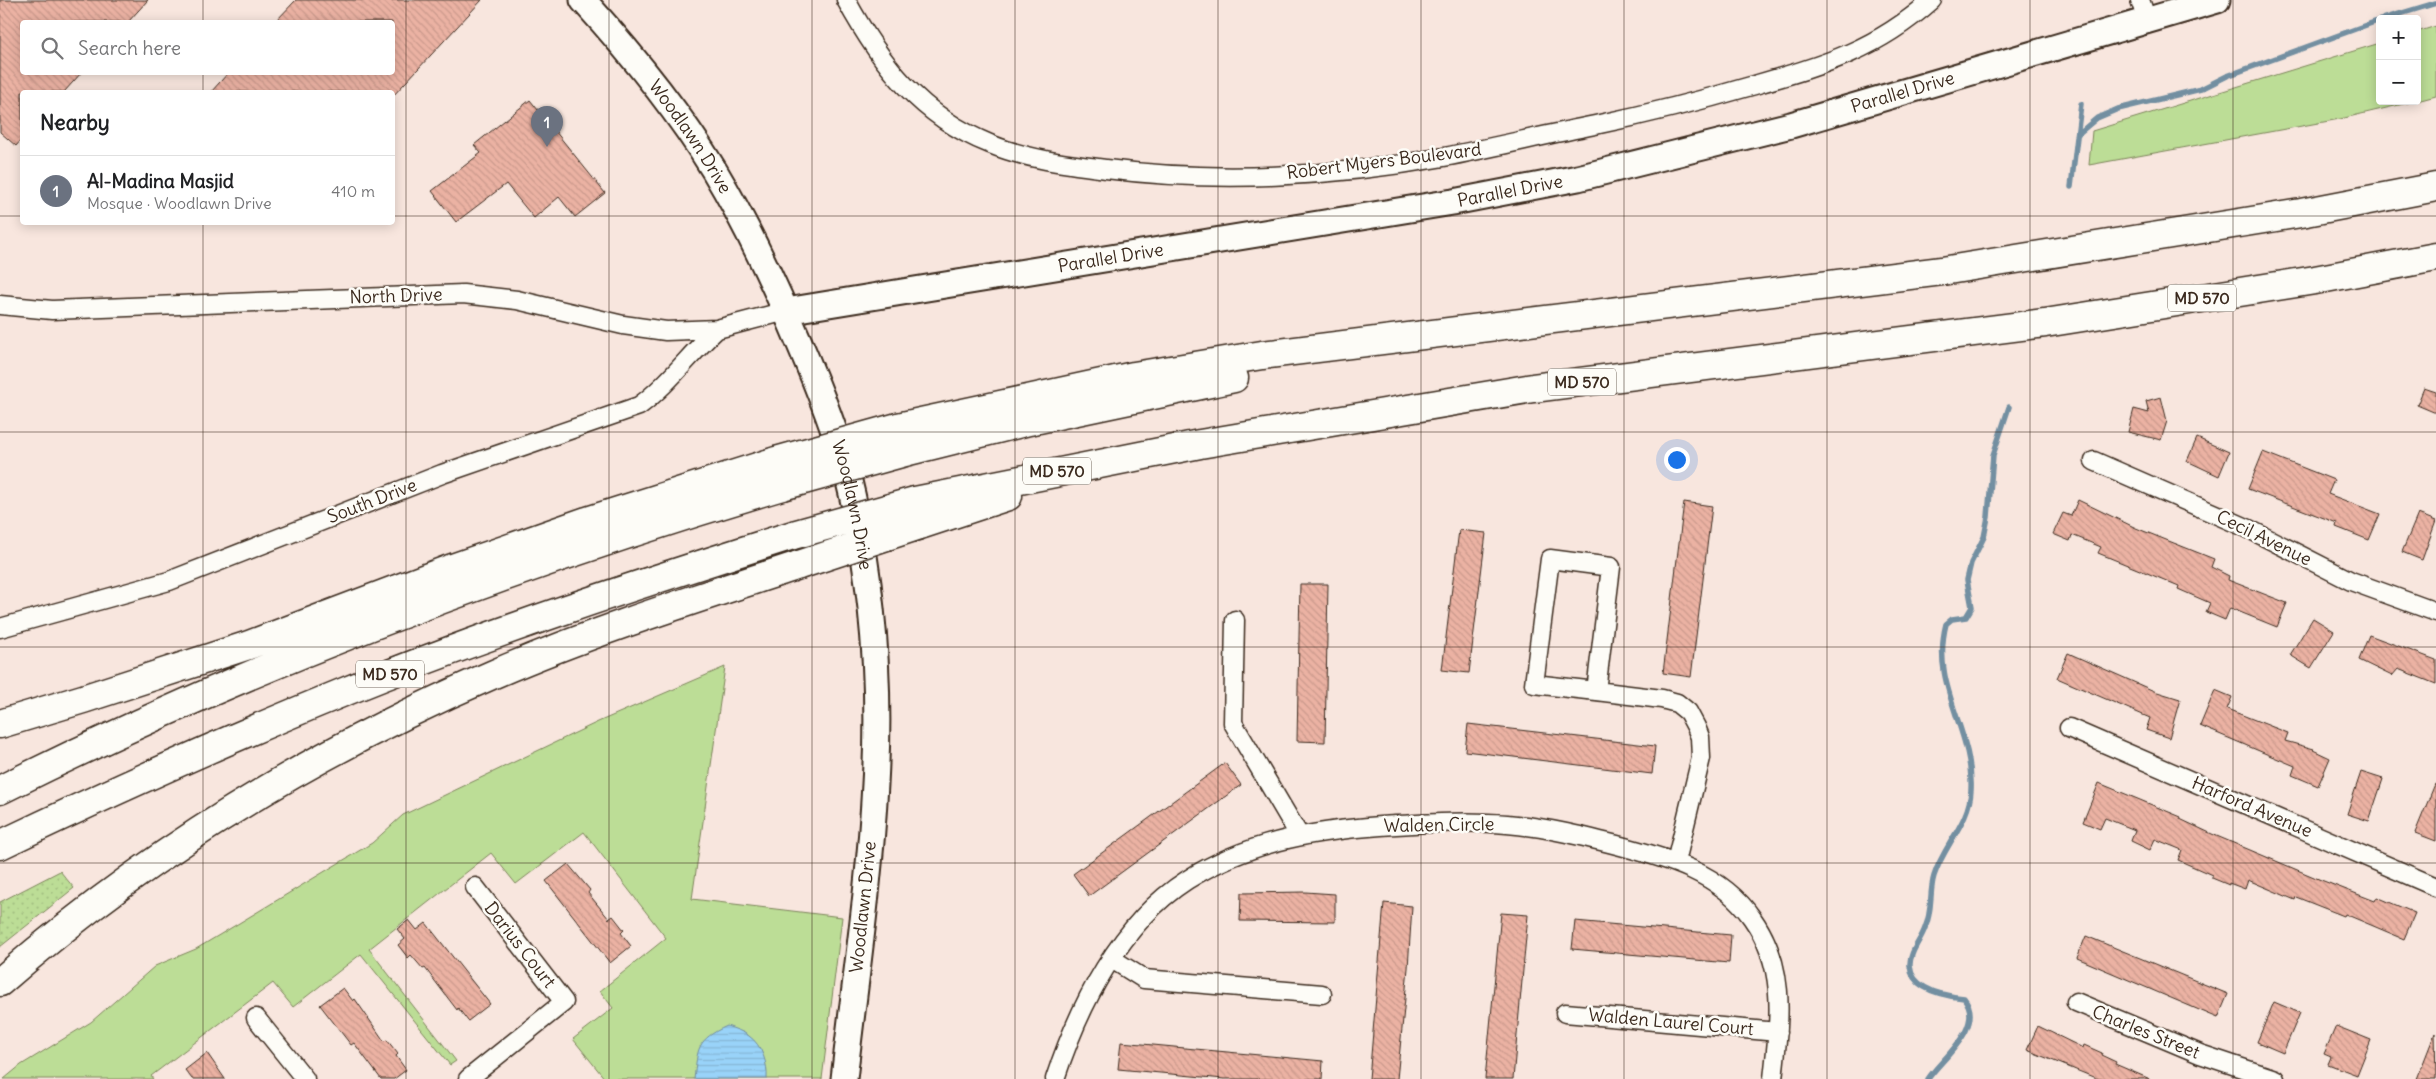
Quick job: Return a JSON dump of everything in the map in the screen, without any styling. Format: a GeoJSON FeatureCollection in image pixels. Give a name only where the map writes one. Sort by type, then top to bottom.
{"type":"FeatureCollection","features":[{"type":"Feature","properties":{"kind":"highway","name":"MD 570"},"geometry":{"type":"LineString","coordinates":[[0,790],[67,757],[200,698],[458,593],[596,544],[779,473],[902,440],[1029,421],[1138,397],[1540,320],[1942,271],[2301,213],[2436,187]]}},
{"type":"Feature","properties":{"kind":"highway","name":"MD 570"},"geometry":{"type":"LineString","coordinates":[[0,845],[209,749],[346,691],[614,592],[793,535],[917,513],[1200,444],[1533,388],[2045,323],[2315,280],[2436,257]]}},
{"type":"Feature","properties":{"kind":"highway"},"geometry":{"type":"LineString","coordinates":[[0,724],[249,645],[447,570],[587,521],[779,473]]}},
{"type":"Feature","properties":{"kind":"highway"},"geometry":{"type":"LineString","coordinates":[[4,978],[102,900],[191,836],[312,765],[391,722],[494,674],[627,622],[799,565],[917,513]]}},
{"type":"Feature","properties":{"kind":"street","name":"Woodlawn Drive"},"geometry":{"type":"LineString","coordinates":[[583,0],[630,53],[671,106],[712,168],[750,233],[820,391],[846,470],[859,527],[870,619],[875,688],[875,783],[866,890],[844,1079]]}},
{"type":"Feature","properties":{"kind":"street","name":"Robert Myers Boulevard"},"geometry":{"type":"LineString","coordinates":[[846,0],[867,38],[902,85],[929,109],[963,131],[990,145],[1062,163],[1140,173],[1194,176],[1317,173],[1441,157],[1680,106],[1842,58],[1880,40],[1915,15],[1932,0]]}},
{"type":"Feature","properties":{"kind":"street","name":"Parallel Drive"},"geometry":{"type":"LineString","coordinates":[[786,311],[1434,205],[1578,178],[1791,125],[2144,10],[2217,0]]}},
{"type":"Feature","properties":{"kind":"street","name":"North Drive"},"geometry":{"type":"LineString","coordinates":[[0,305],[52,310],[463,294],[517,300],[623,325],[666,331],[718,329],[786,311]]}},
{"type":"Feature","properties":{"kind":"street","name":"South Drive"},"geometry":{"type":"LineString","coordinates":[[0,628],[169,581],[442,474],[638,406],[658,392],[697,347],[718,329]]}},
{"type":"Feature","properties":{"kind":"street","name":"Cecil Avenue"},"geometry":{"type":"LineString","coordinates":[[2094,461],[2247,528],[2350,581],[2436,612]]}},
{"type":"Feature","properties":{"kind":"street"},"geometry":{"type":"LineString","coordinates":[[1596,691],[1611,567],[1550,559],[1534,684],[1677,703],[1688,712],[1696,727],[1700,737],[1701,758],[1676,862]]}},
{"type":"Feature","properties":{"kind":"street"},"geometry":{"type":"LineString","coordinates":[[1235,620],[1233,723],[1298,836]]}},
{"type":"Feature","properties":{"kind":"street","name":"Harford Avenue"},"geometry":{"type":"LineString","coordinates":[[2069,728],[2436,887]]}},
{"type":"Feature","properties":{"kind":"street","name":"Walden Circle"},"geometry":{"type":"LineString","coordinates":[[1055,1079],[1077,1021],[1112,959],[1148,913],[1186,880],[1243,852],[1298,836],[1352,828],[1459,822],[1509,824],[1580,835],[1676,862],[1706,877],[1729,892],[1751,915],[1760,929],[1768,945],[1778,978],[1778,1032],[1773,1079]]}},
{"type":"Feature","properties":{"kind":"street","name":"Darius Court"},"geometry":{"type":"LineString","coordinates":[[468,1079],[564,1002],[475,887]]}},
{"type":"Feature","properties":{"kind":"street"},"geometry":{"type":"LineString","coordinates":[[1112,959],[1144,979],[1322,994]]}},
{"type":"Feature","properties":{"kind":"street","name":"Charles Street"},"geometry":{"type":"LineString","coordinates":[[2076,1002],[2200,1054],[2275,1079]]}},
{"type":"Feature","properties":{"kind":"street","name":"Walden Laurel Court"},"geometry":{"type":"LineString","coordinates":[[1565,1013],[1778,1032]]}},
{"type":"Feature","properties":{"kind":"street"},"geometry":{"type":"LineString","coordinates":[[256,1018],[305,1079]]}},
{"type":"Feature","properties":{"kind":"green space"},"geometry":{"type":"Polygon","coordinates":[[[2436,26],[2436,96],[2421,100],[2421,60],[2421,31],[2436,26]]]}},
{"type":"Feature","properties":{"kind":"green space"},"geometry":{"type":"Polygon","coordinates":[[[2376,44],[2376,105],[2399,105],[2340,119],[2089,165],[2092,131],[2376,44]]]}},
{"type":"Feature","properties":{"kind":"green space"},"geometry":{"type":"Polygon","coordinates":[[[725,667],[692,899],[842,917],[822,1079],[605,1079],[573,1039],[613,1008],[600,991],[666,938],[584,832],[516,884],[491,853],[369,949],[456,1061],[450,1065],[361,954],[293,1007],[273,983],[151,1076],[153,1079],[4,1079],[21,1065],[91,1022],[155,966],[196,949],[372,843],[403,815],[598,722],[725,667]]]}},
{"type":"Feature","properties":{"kind":"green space"},"geometry":{"type":"Polygon","coordinates":[[[60,871],[74,888],[0,947],[0,902],[60,871]]]}},
{"type":"Feature","properties":{"kind":"water"},"geometry":{"type":"Polygon","coordinates":[[[727,1026],[747,1034],[754,1040],[761,1050],[765,1061],[767,1079],[694,1079],[700,1046],[709,1036],[727,1026]]]}},
{"type":"Feature","properties":{"kind":"building"},"geometry":{"type":"Polygon","coordinates":[[[0,0],[148,0],[130,20],[20,20],[20,75],[79,75],[66,90],[20,90],[20,141],[16,146],[0,132],[0,0]]]}},
{"type":"Feature","properties":{"kind":"building"},"geometry":{"type":"Polygon","coordinates":[[[296,0],[482,0],[395,94],[395,90],[213,90],[226,75],[395,75],[395,20],[277,20],[296,0]]]}},
{"type":"Feature","properties":{"kind":"building"},"geometry":{"type":"Polygon","coordinates":[[[530,100],[605,193],[575,217],[559,197],[534,218],[506,184],[456,222],[432,191],[481,153],[474,145],[530,100]]]}},
{"type":"Feature","properties":{"kind":"building"},"geometry":{"type":"Polygon","coordinates":[[[2424,388],[2436,392],[2436,413],[2417,405],[2424,388]]]}},
{"type":"Feature","properties":{"kind":"building"},"geometry":{"type":"Polygon","coordinates":[[[2161,397],[2167,421],[2161,440],[2128,432],[2134,409],[2149,413],[2146,401],[2161,397]]]}},
{"type":"Feature","properties":{"kind":"building"},"geometry":{"type":"Polygon","coordinates":[[[2197,438],[2229,452],[2219,476],[2187,461],[2197,438]]]}},
{"type":"Feature","properties":{"kind":"building"},"geometry":{"type":"Polygon","coordinates":[[[2263,452],[2334,480],[2328,494],[2380,514],[2369,540],[2336,527],[2337,523],[2248,489],[2263,452]]]}},
{"type":"Feature","properties":{"kind":"building"},"geometry":{"type":"Polygon","coordinates":[[[2078,500],[2136,528],[2214,559],[2211,567],[2229,576],[2228,580],[2287,603],[2277,627],[2230,608],[2225,620],[2206,612],[2210,603],[2178,589],[2179,586],[2098,553],[2101,547],[2072,535],[2070,541],[2053,534],[2063,513],[2071,516],[2078,500]]]}},
{"type":"Feature","properties":{"kind":"building"},"geometry":{"type":"Polygon","coordinates":[[[1684,502],[1712,506],[1691,677],[1663,673],[1684,502]]]}},
{"type":"Feature","properties":{"kind":"building"},"geometry":{"type":"Polygon","coordinates":[[[2418,514],[2436,521],[2422,560],[2402,552],[2418,514]]]}},
{"type":"Feature","properties":{"kind":"building"},"geometry":{"type":"Polygon","coordinates":[[[1459,530],[1486,533],[1469,673],[1442,670],[1459,530]]]}},
{"type":"Feature","properties":{"kind":"building"},"geometry":{"type":"Polygon","coordinates":[[[1300,584],[1328,584],[1325,742],[1297,741],[1300,584]]]}},
{"type":"Feature","properties":{"kind":"building"},"geometry":{"type":"Polygon","coordinates":[[[2313,618],[2334,631],[2311,668],[2290,655],[2313,618]]]}},
{"type":"Feature","properties":{"kind":"building"},"geometry":{"type":"Polygon","coordinates":[[[2369,635],[2436,660],[2436,684],[2398,669],[2392,676],[2359,660],[2369,635]]]}},
{"type":"Feature","properties":{"kind":"building"},"geometry":{"type":"Polygon","coordinates":[[[2068,653],[2154,691],[2180,699],[2169,738],[2146,730],[2150,718],[2057,678],[2068,653]]]}},
{"type":"Feature","properties":{"kind":"building"},"geometry":{"type":"Polygon","coordinates":[[[2215,690],[2232,697],[2227,709],[2288,733],[2285,741],[2314,749],[2330,758],[2318,786],[2292,775],[2295,766],[2200,726],[2215,690]]]}},
{"type":"Feature","properties":{"kind":"building"},"geometry":{"type":"Polygon","coordinates":[[[1468,724],[1655,746],[1652,774],[1465,751],[1468,724]]]}},
{"type":"Feature","properties":{"kind":"building"},"geometry":{"type":"Polygon","coordinates":[[[1225,763],[1241,785],[1089,896],[1073,874],[1225,763]]]}},
{"type":"Feature","properties":{"kind":"building"},"geometry":{"type":"Polygon","coordinates":[[[2361,772],[2383,779],[2369,821],[2347,814],[2361,772]]]}},
{"type":"Feature","properties":{"kind":"building"},"geometry":{"type":"Polygon","coordinates":[[[2099,783],[2181,817],[2180,819],[2212,834],[2321,880],[2375,901],[2377,897],[2415,913],[2404,939],[2345,914],[2344,916],[2296,897],[2295,900],[2248,880],[2245,889],[2229,883],[2229,885],[2178,860],[2182,850],[2155,839],[2150,850],[2131,841],[2135,830],[2105,818],[2100,829],[2083,822],[2099,783]]]}},
{"type":"Feature","properties":{"kind":"building"},"geometry":{"type":"Polygon","coordinates":[[[2436,784],[2436,841],[2415,833],[2436,784]]]}},
{"type":"Feature","properties":{"kind":"building"},"geometry":{"type":"Polygon","coordinates":[[[568,864],[590,890],[588,893],[609,919],[613,916],[624,930],[621,933],[631,946],[610,963],[546,881],[568,864]]]}},
{"type":"Feature","properties":{"kind":"building"},"geometry":{"type":"Polygon","coordinates":[[[1305,892],[1335,894],[1335,922],[1240,921],[1241,893],[1305,892]]]}},
{"type":"Feature","properties":{"kind":"building"},"geometry":{"type":"Polygon","coordinates":[[[1384,903],[1412,906],[1408,968],[1397,1079],[1369,1079],[1384,903]]]}},
{"type":"Feature","properties":{"kind":"building"},"geometry":{"type":"Polygon","coordinates":[[[1501,913],[1528,915],[1513,1079],[1485,1079],[1501,913]]]}},
{"type":"Feature","properties":{"kind":"building"},"geometry":{"type":"Polygon","coordinates":[[[409,920],[417,930],[426,923],[490,1004],[468,1021],[458,1008],[457,1010],[425,968],[423,969],[411,955],[408,958],[398,945],[405,939],[397,929],[409,920]]]}},
{"type":"Feature","properties":{"kind":"building"},"geometry":{"type":"Polygon","coordinates":[[[1575,921],[1731,935],[1729,963],[1572,949],[1575,921]]]}},
{"type":"Feature","properties":{"kind":"building"},"geometry":{"type":"Polygon","coordinates":[[[2086,936],[2228,994],[2218,1018],[2077,958],[2086,936]]]}},
{"type":"Feature","properties":{"kind":"building"},"geometry":{"type":"Polygon","coordinates":[[[343,988],[353,1001],[355,999],[384,1041],[387,1040],[398,1054],[396,1056],[406,1070],[394,1079],[381,1079],[354,1043],[351,1045],[320,1005],[343,988]]]}},
{"type":"Feature","properties":{"kind":"building"},"geometry":{"type":"Polygon","coordinates":[[[2274,1002],[2300,1013],[2283,1053],[2257,1042],[2274,1002]]]}},
{"type":"Feature","properties":{"kind":"building"},"geometry":{"type":"Polygon","coordinates":[[[2038,1026],[2083,1048],[2084,1045],[2102,1053],[2101,1055],[2116,1062],[2115,1064],[2150,1079],[2098,1079],[2027,1050],[2038,1026]]]}},
{"type":"Feature","properties":{"kind":"building"},"geometry":{"type":"Polygon","coordinates":[[[2336,1026],[2371,1040],[2357,1075],[2328,1064],[2331,1057],[2324,1054],[2336,1026]]]}},
{"type":"Feature","properties":{"kind":"building"},"geometry":{"type":"Polygon","coordinates":[[[2435,1033],[2436,1079],[2417,1079],[2435,1033]]]}},
{"type":"Feature","properties":{"kind":"building"},"geometry":{"type":"Polygon","coordinates":[[[1121,1042],[1323,1061],[1322,1079],[1224,1079],[1118,1069],[1121,1042]]]}},
{"type":"Feature","properties":{"kind":"building"},"geometry":{"type":"Polygon","coordinates":[[[207,1053],[225,1079],[192,1079],[185,1070],[207,1053]]]}},
{"type":"Feature","properties":{"kind":"waterway"},"geometry":{"type":"LineString","coordinates":[[2396,15],[2436,3]]}},
{"type":"Feature","properties":{"kind":"waterway"},"geometry":{"type":"LineString","coordinates":[[2078,134],[2097,118],[2118,109],[2201,89],[2227,76],[2376,21]]}},
{"type":"Feature","properties":{"kind":"waterway"},"geometry":{"type":"LineString","coordinates":[[2071,187],[2081,104]]}},
{"type":"Feature","properties":{"kind":"waterway"},"geometry":{"type":"LineString","coordinates":[[1928,1079],[1960,1041],[1970,1020],[1969,1009],[1964,998],[1948,996],[1923,986],[1912,974],[1910,966],[1911,956],[1927,921],[1934,876],[1943,854],[1966,813],[1971,790],[1970,768],[1966,747],[1948,688],[1944,668],[1943,646],[1946,624],[1952,619],[1966,617],[1972,607],[1967,580],[1971,563],[1984,537],[1988,517],[1993,455],[2009,407]]}},
{"type":"Feature","properties":{"kind":"place","name":"Al-Madina Masjid"},"geometry":{"type":"Point","coordinates":[547,147]}}]}
